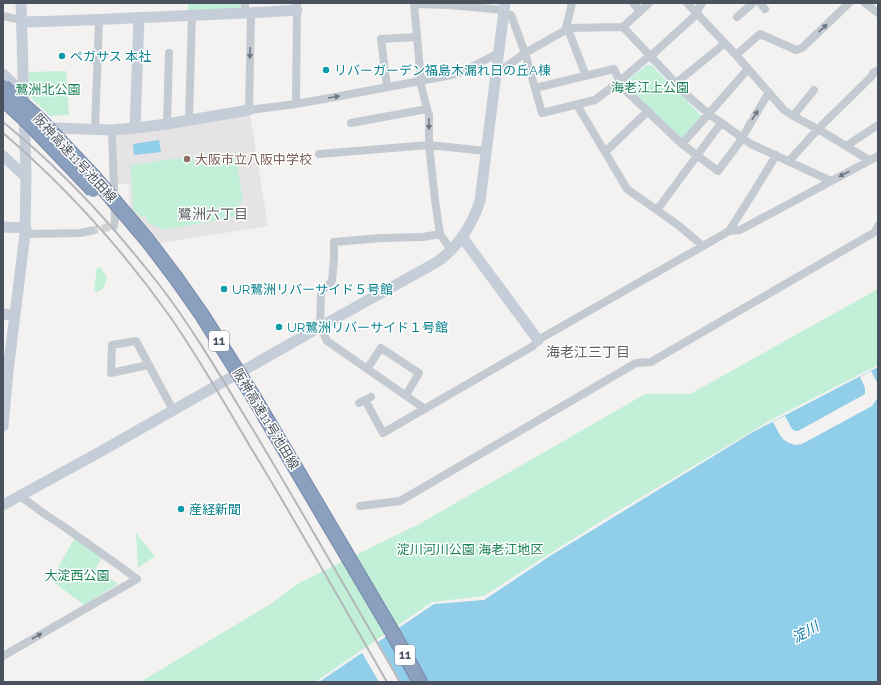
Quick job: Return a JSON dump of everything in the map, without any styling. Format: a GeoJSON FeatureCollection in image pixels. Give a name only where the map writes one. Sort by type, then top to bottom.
{"type":"FeatureCollection","features":[{"type":"Feature","properties":{"kind":"highway","name":"阪神高速11号池田線"},"geometry":{"type":"LineString","coordinates":[[3,87],[40,120],[93,176],[148,241],[202,315],[253,396],[390,628],[420,682]]}},
{"type":"Feature","properties":{"kind":"highway","name":"阪神高速11号池田線"},"geometry":{"type":"LineString","coordinates":[[3,99],[28,122],[85,182],[140,246],[169,283],[221,360],[410,682]]}},
{"type":"Feature","properties":{"kind":"highway","name":"11"},"geometry":{"type":"LineString","coordinates":[[3,108],[52,148]]}},
{"type":"Feature","properties":{"kind":"street"},"geometry":{"type":"LineString","coordinates":[[3,426],[6,370],[15,315],[25,231],[26,177],[21,3]]}},
{"type":"Feature","properties":{"kind":"street"},"geometry":{"type":"LineString","coordinates":[[496,74],[524,53],[564,31],[572,3]]}},
{"type":"Feature","properties":{"kind":"street"},"geometry":{"type":"LineString","coordinates":[[633,3],[640,12]]}},
{"type":"Feature","properties":{"kind":"street"},"geometry":{"type":"LineString","coordinates":[[566,28],[623,27],[650,3]]}},
{"type":"Feature","properties":{"kind":"street"},"geometry":{"type":"LineString","coordinates":[[688,3],[784,110],[869,160]]}},
{"type":"Feature","properties":{"kind":"street"},"geometry":{"type":"LineString","coordinates":[[451,250],[440,234],[429,145],[429,115],[421,85],[414,4],[504,9],[511,15],[542,113],[595,100],[654,53],[697,14],[702,3]]}},
{"type":"Feature","properties":{"kind":"street"},"geometry":{"type":"LineString","coordinates":[[737,17],[753,3]]}},
{"type":"Feature","properties":{"kind":"street"},"geometry":{"type":"LineString","coordinates":[[736,55],[760,34],[796,50],[802,48],[849,3]]}},
{"type":"Feature","properties":{"kind":"street"},"geometry":{"type":"LineString","coordinates":[[865,3],[878,13]]}},
{"type":"Feature","properties":{"kind":"street"},"geometry":{"type":"LineString","coordinates":[[3,16],[17,19],[22,22],[99,20],[192,16],[247,10],[297,7],[296,104]]}},
{"type":"Feature","properties":{"kind":"street"},"geometry":{"type":"LineString","coordinates":[[3,505],[320,326],[437,262],[445,256],[469,227],[476,214],[480,201],[504,9]]}},
{"type":"Feature","properties":{"kind":"street"},"geometry":{"type":"LineString","coordinates":[[247,10],[249,110]]}},
{"type":"Feature","properties":{"kind":"street"},"geometry":{"type":"LineString","coordinates":[[189,120],[192,16]]}},
{"type":"Feature","properties":{"kind":"street"},"geometry":{"type":"LineString","coordinates":[[135,128],[139,18]]}},
{"type":"Feature","properties":{"kind":"street"},"geometry":{"type":"LineString","coordinates":[[95,129],[99,20]]}},
{"type":"Feature","properties":{"kind":"street"},"geometry":{"type":"LineString","coordinates":[[623,27],[688,96],[741,138],[831,181]]}},
{"type":"Feature","properties":{"kind":"street"},"geometry":{"type":"LineString","coordinates":[[566,28],[569,32],[586,76]]}},
{"type":"Feature","properties":{"kind":"street"},"geometry":{"type":"LineString","coordinates":[[388,87],[381,39],[417,36]]}},
{"type":"Feature","properties":{"kind":"street"},"geometry":{"type":"LineString","coordinates":[[676,83],[724,44]]}},
{"type":"Feature","properties":{"kind":"street"},"geometry":{"type":"LineString","coordinates":[[167,124],[169,53]]}},
{"type":"Feature","properties":{"kind":"street"},"geometry":{"type":"LineString","coordinates":[[25,128],[112,130],[135,128],[296,104],[457,74],[499,53]]}},
{"type":"Feature","properties":{"kind":"street"},"geometry":{"type":"LineString","coordinates":[[535,88],[614,69],[623,88],[682,144],[718,171],[739,143],[769,92]]}},
{"type":"Feature","properties":{"kind":"street"},"geometry":{"type":"LineString","coordinates":[[682,144],[748,70]]}},
{"type":"Feature","properties":{"kind":"street"},"geometry":{"type":"LineString","coordinates":[[789,161],[818,129],[875,73]]}},
{"type":"Feature","properties":{"kind":"street"},"geometry":{"type":"LineString","coordinates":[[3,74],[24,94]]}},
{"type":"Feature","properties":{"kind":"street"},"geometry":{"type":"LineString","coordinates":[[793,116],[814,90]]}},
{"type":"Feature","properties":{"kind":"street"},"geometry":{"type":"LineString","coordinates":[[577,105],[627,190],[678,225],[703,246]]}},
{"type":"Feature","properties":{"kind":"street"},"geometry":{"type":"LineString","coordinates":[[351,123],[427,109]]}},
{"type":"Feature","properties":{"kind":"street"},"geometry":{"type":"LineString","coordinates":[[605,152],[648,111]]}},
{"type":"Feature","properties":{"kind":"street"},"geometry":{"type":"LineString","coordinates":[[657,210],[721,123]]}},
{"type":"Feature","properties":{"kind":"street"},"geometry":{"type":"LineString","coordinates":[[846,146],[878,125]]}},
{"type":"Feature","properties":{"kind":"street"},"geometry":{"type":"LineString","coordinates":[[112,130],[114,226]]}},
{"type":"Feature","properties":{"kind":"street"},"geometry":{"type":"LineString","coordinates":[[319,154],[429,145],[486,151]]}},
{"type":"Feature","properties":{"kind":"street"},"geometry":{"type":"LineString","coordinates":[[729,231],[763,179],[776,155]]}},
{"type":"Feature","properties":{"kind":"street"},"geometry":{"type":"LineString","coordinates":[[365,400],[383,433],[533,346],[538,340],[729,231],[740,230],[878,156]]}},
{"type":"Feature","properties":{"kind":"street"},"geometry":{"type":"LineString","coordinates":[[4,158],[26,177]]}},
{"type":"Feature","properties":{"kind":"street"},"geometry":{"type":"LineString","coordinates":[[360,506],[400,502],[636,364],[651,362],[875,232],[878,226]]}},
{"type":"Feature","properties":{"kind":"street"},"geometry":{"type":"LineString","coordinates":[[3,227],[25,231],[80,233],[90,231]]}},
{"type":"Feature","properties":{"kind":"street"},"geometry":{"type":"LineString","coordinates":[[425,408],[327,341],[320,326],[321,292],[332,281],[334,242],[382,238],[423,237],[440,234]]}},
{"type":"Feature","properties":{"kind":"street"},"geometry":{"type":"LineString","coordinates":[[462,237],[538,340]]}},
{"type":"Feature","properties":{"kind":"street"},"geometry":{"type":"LineString","coordinates":[[3,314],[15,315]]}},
{"type":"Feature","properties":{"kind":"street"},"geometry":{"type":"LineString","coordinates":[[148,365],[111,373],[112,345],[136,341],[173,410]]}},
{"type":"Feature","properties":{"kind":"street"},"geometry":{"type":"LineString","coordinates":[[367,369],[381,348],[420,373],[406,395]]}},
{"type":"Feature","properties":{"kind":"street"},"geometry":{"type":"LineString","coordinates":[[3,656],[137,580],[20,496]]}},
{"type":"Feature","properties":{"kind":"shaded area","name":"大阪市立八阪中学校"},"geometry":{"type":"Polygon","coordinates":[[[250,115],[268,226],[161,243],[142,222],[140,223],[130,212],[129,184],[117,184],[117,133],[250,115]]]}},
{"type":"Feature","properties":{"kind":"green space"},"geometry":{"type":"Polygon","coordinates":[[[188,3],[241,3],[241,7],[238,9],[188,12],[188,3]]]}},
{"type":"Feature","properties":{"kind":"green space","name":"海老江上公園"},"geometry":{"type":"Polygon","coordinates":[[[647,65],[651,65],[701,115],[701,118],[684,138],[680,138],[626,86],[625,82],[647,65]]]}},
{"type":"Feature","properties":{"kind":"green space","name":"鷺洲北公園"},"geometry":{"type":"Polygon","coordinates":[[[66,71],[69,115],[50,116],[31,98],[29,72],[66,71]]]}},
{"type":"Feature","properties":{"kind":"green space"},"geometry":{"type":"Polygon","coordinates":[[[192,156],[194,163],[236,157],[243,201],[239,202],[240,216],[163,230],[147,222],[146,216],[140,217],[133,209],[130,165],[192,156]]]}},
{"type":"Feature","properties":{"kind":"green space"},"geometry":{"type":"Polygon","coordinates":[[[98,267],[101,268],[107,277],[105,285],[101,290],[96,292],[94,290],[96,270],[98,267]]]}},
{"type":"Feature","properties":{"kind":"green space","name":"淀川河川公園 海老江地区"},"geometry":{"type":"Polygon","coordinates":[[[878,289],[878,365],[771,420],[608,517],[484,596],[432,602],[315,682],[140,682],[269,605],[299,583],[421,523],[645,394],[690,394],[878,289]]]}},
{"type":"Feature","properties":{"kind":"green space"},"geometry":{"type":"Polygon","coordinates":[[[136,533],[155,556],[138,568],[136,533]]]}},
{"type":"Feature","properties":{"kind":"green space","name":"大淀西公園"},"geometry":{"type":"Polygon","coordinates":[[[74,539],[103,556],[96,568],[118,584],[84,605],[51,580],[74,539]]]}},
{"type":"Feature","properties":{"kind":"water"},"geometry":{"type":"Polygon","coordinates":[[[159,140],[161,152],[134,155],[133,144],[159,140]]]}},
{"type":"Feature","properties":{"kind":"water","name":"淀川"},"geometry":{"type":"Polygon","coordinates":[[[878,367],[878,682],[319,682],[434,604],[484,600],[550,556],[753,432],[878,367]]]}},
{"type":"Feature","properties":{"kind":"pier"},"geometry":{"type":"Polygon","coordinates":[[[871,371],[878,384],[878,397],[872,406],[802,444],[795,445],[787,442],[780,435],[773,422],[785,416],[792,429],[798,431],[865,394],[865,388],[860,377],[871,371]]]}},
{"type":"Feature","properties":{"kind":"pier"},"geometry":{"type":"Polygon","coordinates":[[[377,640],[401,682],[379,682],[361,651],[377,640]]]}},
{"type":"Feature","properties":{"kind":"tunnel"},"geometry":{"type":"LineString","coordinates":[[90,231],[114,226]]}},
{"type":"Feature","properties":{"kind":"railway"},"geometry":{"type":"LineString","coordinates":[[3,122],[44,157],[85,198],[137,256],[174,304],[210,359],[255,433],[400,682]]}},
{"type":"Feature","properties":{"kind":"railway"},"geometry":{"type":"LineString","coordinates":[[3,133],[49,175],[93,220],[153,293],[171,318],[202,366],[303,535],[387,682]]}},
{"type":"Feature","properties":{"kind":"place","name":"ペガサス 本社"},"geometry":{"type":"Point","coordinates":[62,56]}},
{"type":"Feature","properties":{"kind":"place","name":"リバーガーデン福島木漏れ日の丘A棟"},"geometry":{"type":"Point","coordinates":[326,70]}},
{"type":"Feature","properties":{"kind":"place","name":"大阪市立八阪中学校"},"geometry":{"type":"Point","coordinates":[187,159]}},
{"type":"Feature","properties":{"kind":"place","name":"UR鷺洲リバーサイド５号館"},"geometry":{"type":"Point","coordinates":[224,289]}},
{"type":"Feature","properties":{"kind":"place","name":"UR鷺洲リバーサイド１号館"},"geometry":{"type":"Point","coordinates":[279,327]}},
{"type":"Feature","properties":{"kind":"place","name":"産経新聞"},"geometry":{"type":"Point","coordinates":[181,509]}},
{"type":"Feature","properties":{"kind":"district","name":"鷺洲六丁目"},"geometry":{"type":"Point","coordinates":[213,214]}},
{"type":"Feature","properties":{"kind":"district","name":"海老江三丁目"},"geometry":{"type":"Point","coordinates":[588,352]}}]}
